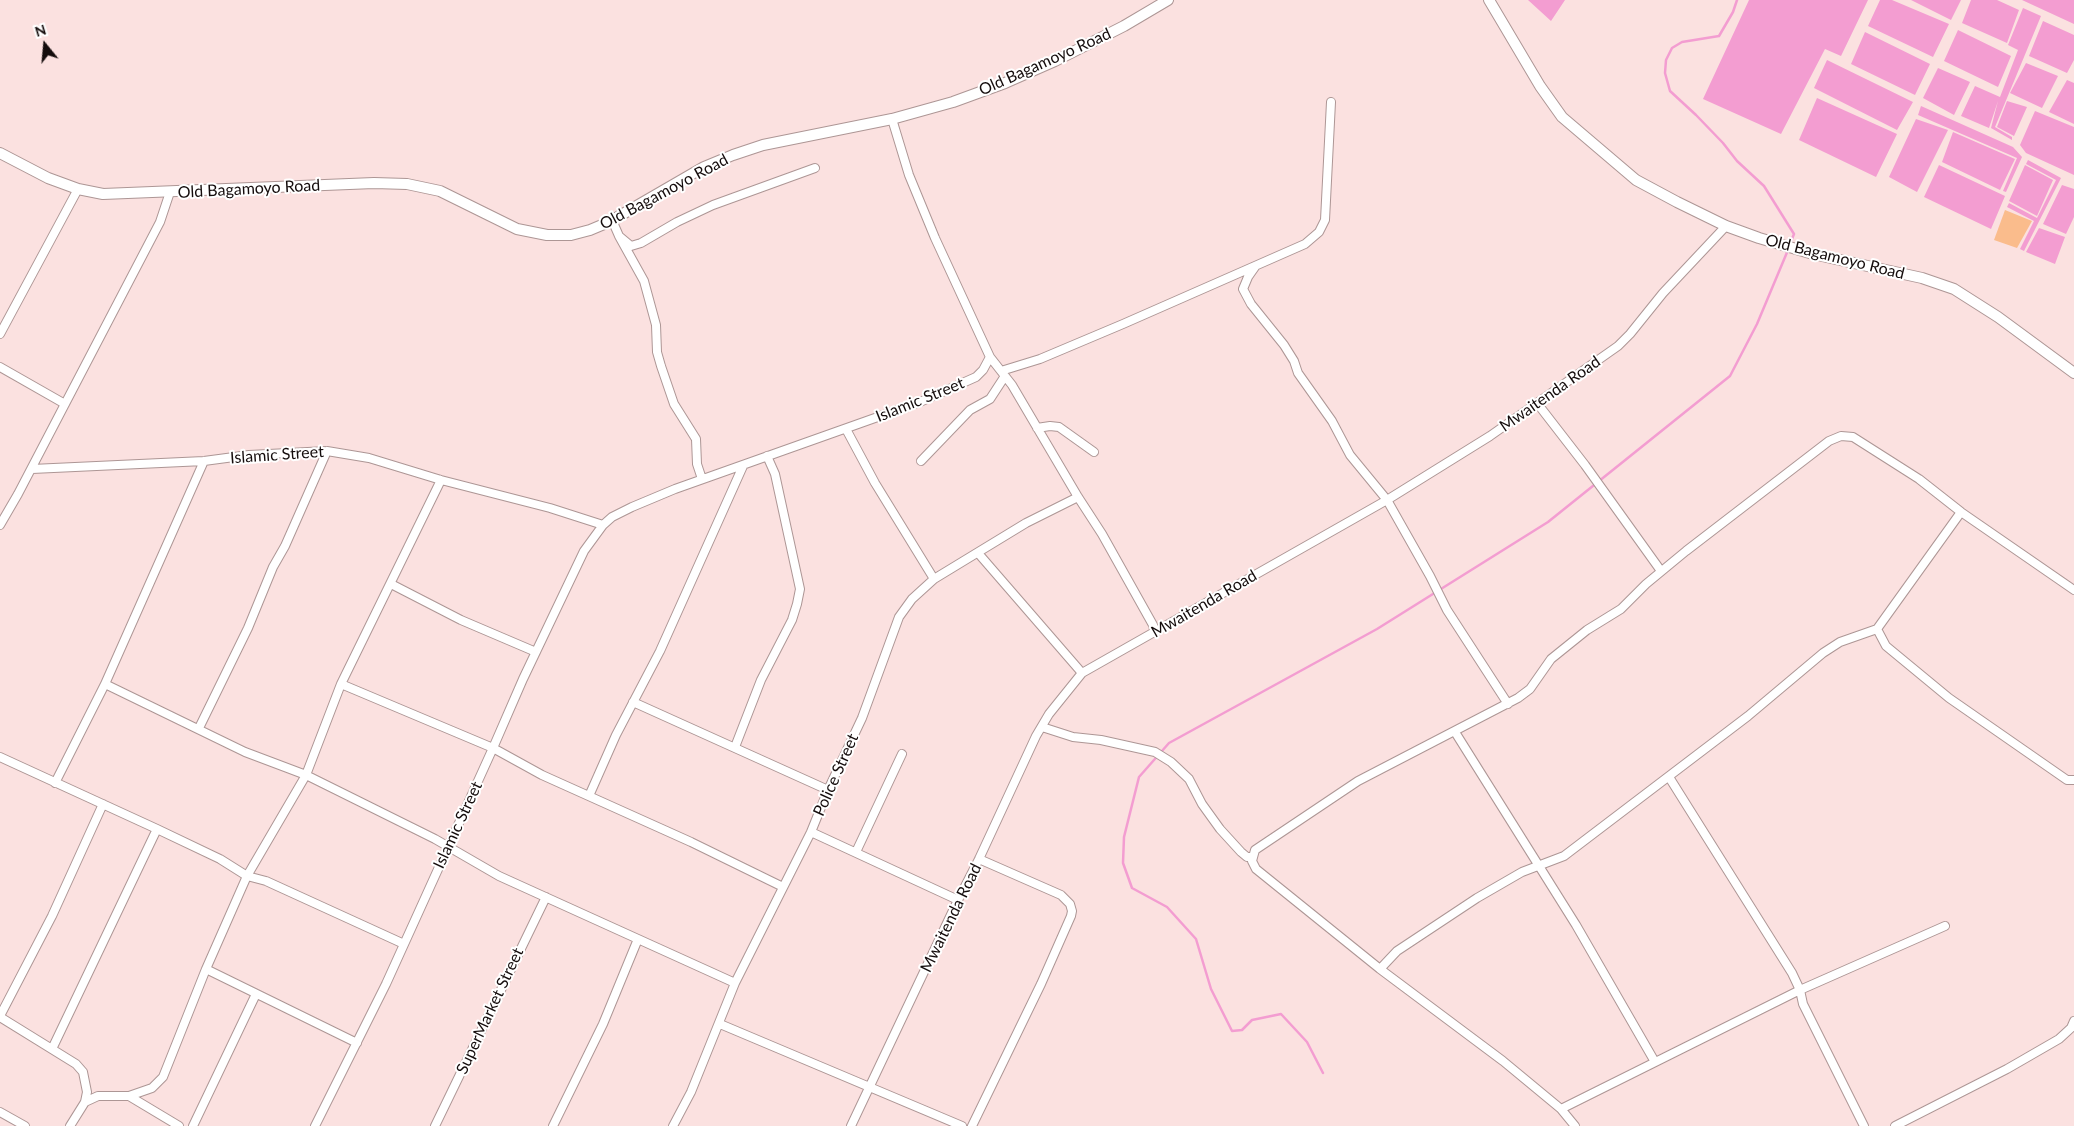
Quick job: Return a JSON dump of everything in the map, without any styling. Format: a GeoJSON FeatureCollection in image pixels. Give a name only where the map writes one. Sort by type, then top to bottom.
{"type":"FeatureCollection","features":[{"type":"Feature","properties":{"kind":"street","name":"Old Bagamoyo Road"},"geometry":{"type":"LineString","coordinates":[[0,153],[48,178],[78,189],[103,194],[374,183],[407,184],[440,192],[516,229],[547,235],[571,235],[590,230],[612,220],[704,167],[733,155],[763,145],[892,119],[953,102],[1006,83],[1055,61],[1124,26],[1168,0]]}},
{"type":"Feature","properties":{"kind":"street","name":"Old Bagamoyo Road"},"geometry":{"type":"LineString","coordinates":[[1489,0],[1540,86],[1562,118],[1636,180],[1726,226],[1759,238],[1812,254],[1899,272],[1954,290],[1998,317],[2074,373]]}},
{"type":"Feature","properties":{"kind":"street"},"geometry":{"type":"LineString","coordinates":[[921,461],[970,410],[990,399],[1003,374],[1255,267],[1305,244],[1319,232],[1325,220],[1332,102]]}},
{"type":"Feature","properties":{"kind":"street"},"geometry":{"type":"LineString","coordinates":[[892,119],[909,175],[935,238],[990,358],[1003,374],[1038,428],[1116,557],[1153,625],[1155,633]]}},
{"type":"Feature","properties":{"kind":"street"},"geometry":{"type":"LineString","coordinates":[[619,236],[631,246],[641,243],[677,222],[713,205],[815,168]]}},
{"type":"Feature","properties":{"kind":"street"},"geometry":{"type":"LineString","coordinates":[[0,334],[78,189]]}},
{"type":"Feature","properties":{"kind":"street"},"geometry":{"type":"LineString","coordinates":[[0,525],[32,469],[160,222],[170,192]]}},
{"type":"Feature","properties":{"kind":"street"},"geometry":{"type":"LineString","coordinates":[[612,220],[644,281],[656,325],[657,352],[661,366],[674,404],[696,439],[698,464],[702,479]]}},
{"type":"Feature","properties":{"kind":"street","name":"Mwaitenda Road"},"geometry":{"type":"LineString","coordinates":[[851,1126],[1042,727],[1054,707],[1082,673],[1387,500],[1490,436],[1618,346],[1630,334],[1662,293],[1726,226]]}},
{"type":"Feature","properties":{"kind":"street"},"geometry":{"type":"LineString","coordinates":[[1255,267],[1243,288],[1251,304],[1284,345],[1294,361],[1298,373],[1332,422],[1350,455],[1387,500],[1447,610],[1508,704]]}},
{"type":"Feature","properties":{"kind":"street","name":"Islamic Street"},"geometry":{"type":"LineString","coordinates":[[315,1126],[357,1044],[404,944],[536,652],[584,551],[603,525],[612,517],[632,507],[702,479],[743,466],[963,384],[976,377],[990,358]]}},
{"type":"Feature","properties":{"kind":"street"},"geometry":{"type":"LineString","coordinates":[[0,367],[65,404]]}},
{"type":"Feature","properties":{"kind":"street"},"geometry":{"type":"LineString","coordinates":[[1536,403],[1586,466],[1662,571]]}},
{"type":"Feature","properties":{"kind":"street"},"geometry":{"type":"LineString","coordinates":[[1038,428],[1050,426],[1059,428],[1094,452]]}},
{"type":"Feature","properties":{"kind":"street"},"geometry":{"type":"LineString","coordinates":[[846,428],[876,484],[934,578]]}},
{"type":"Feature","properties":{"kind":"street"},"geometry":{"type":"LineString","coordinates":[[1575,1126],[1561,1109],[1503,1061],[1380,969],[1256,869],[1252,857],[1255,850],[1358,781],[1508,704],[1530,689],[1551,658],[1587,630],[1621,608],[1662,571],[1829,441],[1840,436],[1853,437],[1859,440],[1919,479],[1961,512],[2074,590]]}},
{"type":"Feature","properties":{"kind":"street"},"geometry":{"type":"LineString","coordinates":[[199,728],[248,628],[273,567],[286,546],[327,451]]}},
{"type":"Feature","properties":{"kind":"street","name":"Islamic Street"},"geometry":{"type":"LineString","coordinates":[[32,469],[204,461],[249,455],[327,451],[369,458],[441,480],[550,508],[603,525]]}},
{"type":"Feature","properties":{"kind":"street"},"geometry":{"type":"LineString","coordinates":[[735,747],[761,680],[792,620],[800,589],[775,474],[767,456]]}},
{"type":"Feature","properties":{"kind":"street"},"geometry":{"type":"LineString","coordinates":[[55,783],[105,684],[204,461]]}},
{"type":"Feature","properties":{"kind":"street"},"geometry":{"type":"LineString","coordinates":[[589,796],[633,702],[660,651],[743,466]]}},
{"type":"Feature","properties":{"kind":"street"},"geometry":{"type":"LineString","coordinates":[[85,1102],[98,1096],[129,1096],[152,1088],[163,1077],[206,970],[247,876],[306,774],[341,684],[441,480]]}},
{"type":"Feature","properties":{"kind":"street","name":"Police Street"},"geometry":{"type":"LineString","coordinates":[[673,1126],[691,1092],[720,1024],[735,982],[811,832],[828,790],[862,718],[899,617],[912,599],[934,578],[1026,523],[1078,497]]}},
{"type":"Feature","properties":{"kind":"street"},"geometry":{"type":"LineString","coordinates":[[1380,969],[1397,951],[1419,935],[1492,890],[1522,872],[1564,856],[1788,684],[1823,653],[1840,642],[1877,629],[1961,512]]}},
{"type":"Feature","properties":{"kind":"street"},"geometry":{"type":"LineString","coordinates":[[978,553],[1082,673]]}},
{"type":"Feature","properties":{"kind":"street"},"geometry":{"type":"LineString","coordinates":[[391,584],[461,620],[536,652]]}},
{"type":"Feature","properties":{"kind":"street"},"geometry":{"type":"LineString","coordinates":[[1877,629],[1886,646],[1949,698],[2067,780],[2074,780]]}},
{"type":"Feature","properties":{"kind":"street"},"geometry":{"type":"LineString","coordinates":[[105,684],[245,752],[306,774],[499,876],[735,982]]}},
{"type":"Feature","properties":{"kind":"street"},"geometry":{"type":"LineString","coordinates":[[341,684],[493,748],[542,775],[691,842],[783,887]]}},
{"type":"Feature","properties":{"kind":"street"},"geometry":{"type":"LineString","coordinates":[[633,702],[828,790]]}},
{"type":"Feature","properties":{"kind":"street"},"geometry":{"type":"LineString","coordinates":[[1042,727],[1073,737],[1102,740],[1155,752],[1172,762],[1189,779],[1207,811],[1220,829],[1241,852],[1248,857],[1252,857]]}},
{"type":"Feature","properties":{"kind":"street"},"geometry":{"type":"LineString","coordinates":[[1455,732],[1581,933],[1655,1062]]}},
{"type":"Feature","properties":{"kind":"street"},"geometry":{"type":"LineString","coordinates":[[856,852],[902,754]]}},
{"type":"Feature","properties":{"kind":"street"},"geometry":{"type":"LineString","coordinates":[[0,757],[157,829],[220,860],[247,876],[266,881],[404,944]]}},
{"type":"Feature","properties":{"kind":"street"},"geometry":{"type":"LineString","coordinates":[[1669,777],[1792,973],[1800,990],[1803,1004],[1864,1126]]}},
{"type":"Feature","properties":{"kind":"street"},"geometry":{"type":"LineString","coordinates":[[70,1126],[85,1102],[87,1092],[82,1072],[76,1064],[0,1016],[52,916],[103,804]]}},
{"type":"Feature","properties":{"kind":"street"},"geometry":{"type":"LineString","coordinates":[[52,1049],[157,829]]}},
{"type":"Feature","properties":{"kind":"street"},"geometry":{"type":"LineString","coordinates":[[811,832],[958,900]]}},
{"type":"Feature","properties":{"kind":"street"},"geometry":{"type":"LineString","coordinates":[[972,1126],[1041,984],[1072,911],[1070,904],[1061,895],[980,859]]}},
{"type":"Feature","properties":{"kind":"street","name":"SuperMarket Street"},"geometry":{"type":"LineString","coordinates":[[436,1126],[546,896]]}},
{"type":"Feature","properties":{"kind":"street"},"geometry":{"type":"LineString","coordinates":[[1561,1109],[1800,990],[1945,926]]}},
{"type":"Feature","properties":{"kind":"street"},"geometry":{"type":"LineString","coordinates":[[553,1126],[603,1024],[638,939]]}},
{"type":"Feature","properties":{"kind":"street"},"geometry":{"type":"LineString","coordinates":[[206,970],[357,1044]]}},
{"type":"Feature","properties":{"kind":"street"},"geometry":{"type":"LineString","coordinates":[[193,1126],[256,994]]}},
{"type":"Feature","properties":{"kind":"street"},"geometry":{"type":"LineString","coordinates":[[1895,1126],[1911,1123],[2059,1039],[2071,1028],[2074,1021]]}},
{"type":"Feature","properties":{"kind":"street"},"geometry":{"type":"LineString","coordinates":[[720,1024],[962,1126]]}},
{"type":"Feature","properties":{"kind":"street"},"geometry":{"type":"LineString","coordinates":[[129,1096],[179,1126]]}},
{"type":"Feature","properties":{"kind":"street"},"geometry":{"type":"LineString","coordinates":[[0,1112],[25,1126]]}},
{"type":"Feature","properties":{"kind":"shaded area"},"geometry":{"type":"Polygon","coordinates":[[[1528,0],[1565,0],[1551,21],[1528,0]]]}},
{"type":"Feature","properties":{"kind":"shaded area"},"geometry":{"type":"Polygon","coordinates":[[[1749,0],[1868,0],[1841,56],[1825,49],[1781,134],[1703,99],[1749,0]]]}},
{"type":"Feature","properties":{"kind":"shaded area"},"geometry":{"type":"Polygon","coordinates":[[[1880,0],[1892,0],[1949,24],[1933,57],[1868,26],[1880,0]]]}},
{"type":"Feature","properties":{"kind":"shaded area"},"geometry":{"type":"Polygon","coordinates":[[[1911,0],[1961,0],[1951,20],[1911,0]]]}},
{"type":"Feature","properties":{"kind":"shaded area"},"geometry":{"type":"Polygon","coordinates":[[[1971,0],[1997,0],[2019,10],[2007,43],[1962,23],[1971,0]]]}},
{"type":"Feature","properties":{"kind":"shaded area"},"geometry":{"type":"Polygon","coordinates":[[[2022,0],[2074,0],[2074,24],[2022,0]]]}},
{"type":"Feature","properties":{"kind":"shaded area"},"geometry":{"type":"Polygon","coordinates":[[[2023,8],[2041,16],[1995,127],[2012,137],[2012,140],[1991,128],[1998,101],[1989,128],[1961,116],[1975,86],[2000,97],[2018,50],[2008,45],[2023,8]]]}},
{"type":"Feature","properties":{"kind":"shaded area"},"geometry":{"type":"Polygon","coordinates":[[[2043,21],[2074,35],[2074,60],[2067,73],[2029,56],[2043,21]]]}},
{"type":"Feature","properties":{"kind":"shaded area"},"geometry":{"type":"Polygon","coordinates":[[[1958,30],[2011,56],[1998,87],[1944,61],[1958,30]]]}},
{"type":"Feature","properties":{"kind":"shaded area"},"geometry":{"type":"Polygon","coordinates":[[[1865,32],[1930,64],[1915,95],[1851,64],[1865,32]]]}},
{"type":"Feature","properties":{"kind":"shaded area"},"geometry":{"type":"Polygon","coordinates":[[[1827,60],[1913,102],[1897,130],[1814,88],[1827,60]]]}},
{"type":"Feature","properties":{"kind":"shaded area"},"geometry":{"type":"Polygon","coordinates":[[[2026,63],[2058,76],[2042,108],[2010,93],[2026,63]]]}},
{"type":"Feature","properties":{"kind":"shaded area"},"geometry":{"type":"Polygon","coordinates":[[[1938,68],[1970,82],[1954,115],[1923,98],[1938,68]]]}},
{"type":"Feature","properties":{"kind":"shaded area"},"geometry":{"type":"Polygon","coordinates":[[[2067,80],[2074,83],[2074,124],[2049,112],[2067,80]]]}},
{"type":"Feature","properties":{"kind":"shaded area"},"geometry":{"type":"Polygon","coordinates":[[[1817,98],[1897,134],[1876,177],[1799,140],[1817,98]]]}},
{"type":"Feature","properties":{"kind":"shaded area"},"geometry":{"type":"Polygon","coordinates":[[[2007,101],[2027,107],[2014,136],[1997,127],[2007,101]]]}},
{"type":"Feature","properties":{"kind":"shaded area"},"geometry":{"type":"Polygon","coordinates":[[[1921,106],[2013,147],[2022,157],[2006,192],[2003,191],[2017,158],[1918,115],[1921,106]]]}},
{"type":"Feature","properties":{"kind":"shaded area"},"geometry":{"type":"Polygon","coordinates":[[[2035,111],[2074,127],[2074,175],[2026,153],[2020,145],[2035,111]]]}},
{"type":"Feature","properties":{"kind":"shaded area"},"geometry":{"type":"Polygon","coordinates":[[[1916,119],[1948,130],[1917,192],[1889,177],[1916,119]]]}},
{"type":"Feature","properties":{"kind":"shaded area"},"geometry":{"type":"Polygon","coordinates":[[[1953,132],[2015,159],[2000,190],[1942,162],[1953,132]]]}},
{"type":"Feature","properties":{"kind":"shaded area"},"geometry":{"type":"Polygon","coordinates":[[[2028,160],[2061,178],[2024,251],[2020,249],[2034,221],[2007,207],[2009,203],[2037,218],[2056,180],[2026,164],[2028,160]]]}},
{"type":"Feature","properties":{"kind":"shaded area"},"geometry":{"type":"Polygon","coordinates":[[[1939,165],[2005,196],[1991,229],[1924,197],[1939,165]]]}},
{"type":"Feature","properties":{"kind":"shaded area"},"geometry":{"type":"Polygon","coordinates":[[[2025,165],[2053,180],[2037,216],[2009,201],[2025,165]]]}},
{"type":"Feature","properties":{"kind":"shaded area"},"geometry":{"type":"Polygon","coordinates":[[[2062,185],[2074,189],[2074,217],[2066,234],[2043,224],[2062,185]]]}},
{"type":"Feature","properties":{"kind":"shaded area"},"geometry":{"type":"Polygon","coordinates":[[[2005,210],[2032,221],[2017,248],[1994,240],[2005,210]]]}},
{"type":"Feature","properties":{"kind":"shaded area"},"geometry":{"type":"Polygon","coordinates":[[[2039,228],[2065,237],[2055,264],[2026,252],[2039,228]]]}},
{"type":"Feature","properties":{"kind":"waterway"},"geometry":{"type":"LineString","coordinates":[[1737,0],[1733,12],[1719,36],[1682,42],[1672,48],[1666,60],[1665,73],[1670,91],[1723,143],[1737,161],[1764,186],[1794,234],[1790,244]]}},
{"type":"Feature","properties":{"kind":"waterway"},"geometry":{"type":"LineString","coordinates":[[1323,1073],[1307,1042],[1281,1014],[1252,1020],[1242,1030],[1232,1031],[1211,989],[1196,939],[1167,907],[1132,888],[1123,863],[1124,837],[1139,777],[1169,743],[1377,629],[1548,522],[1730,376],[1757,324],[1788,250]]}}]}
